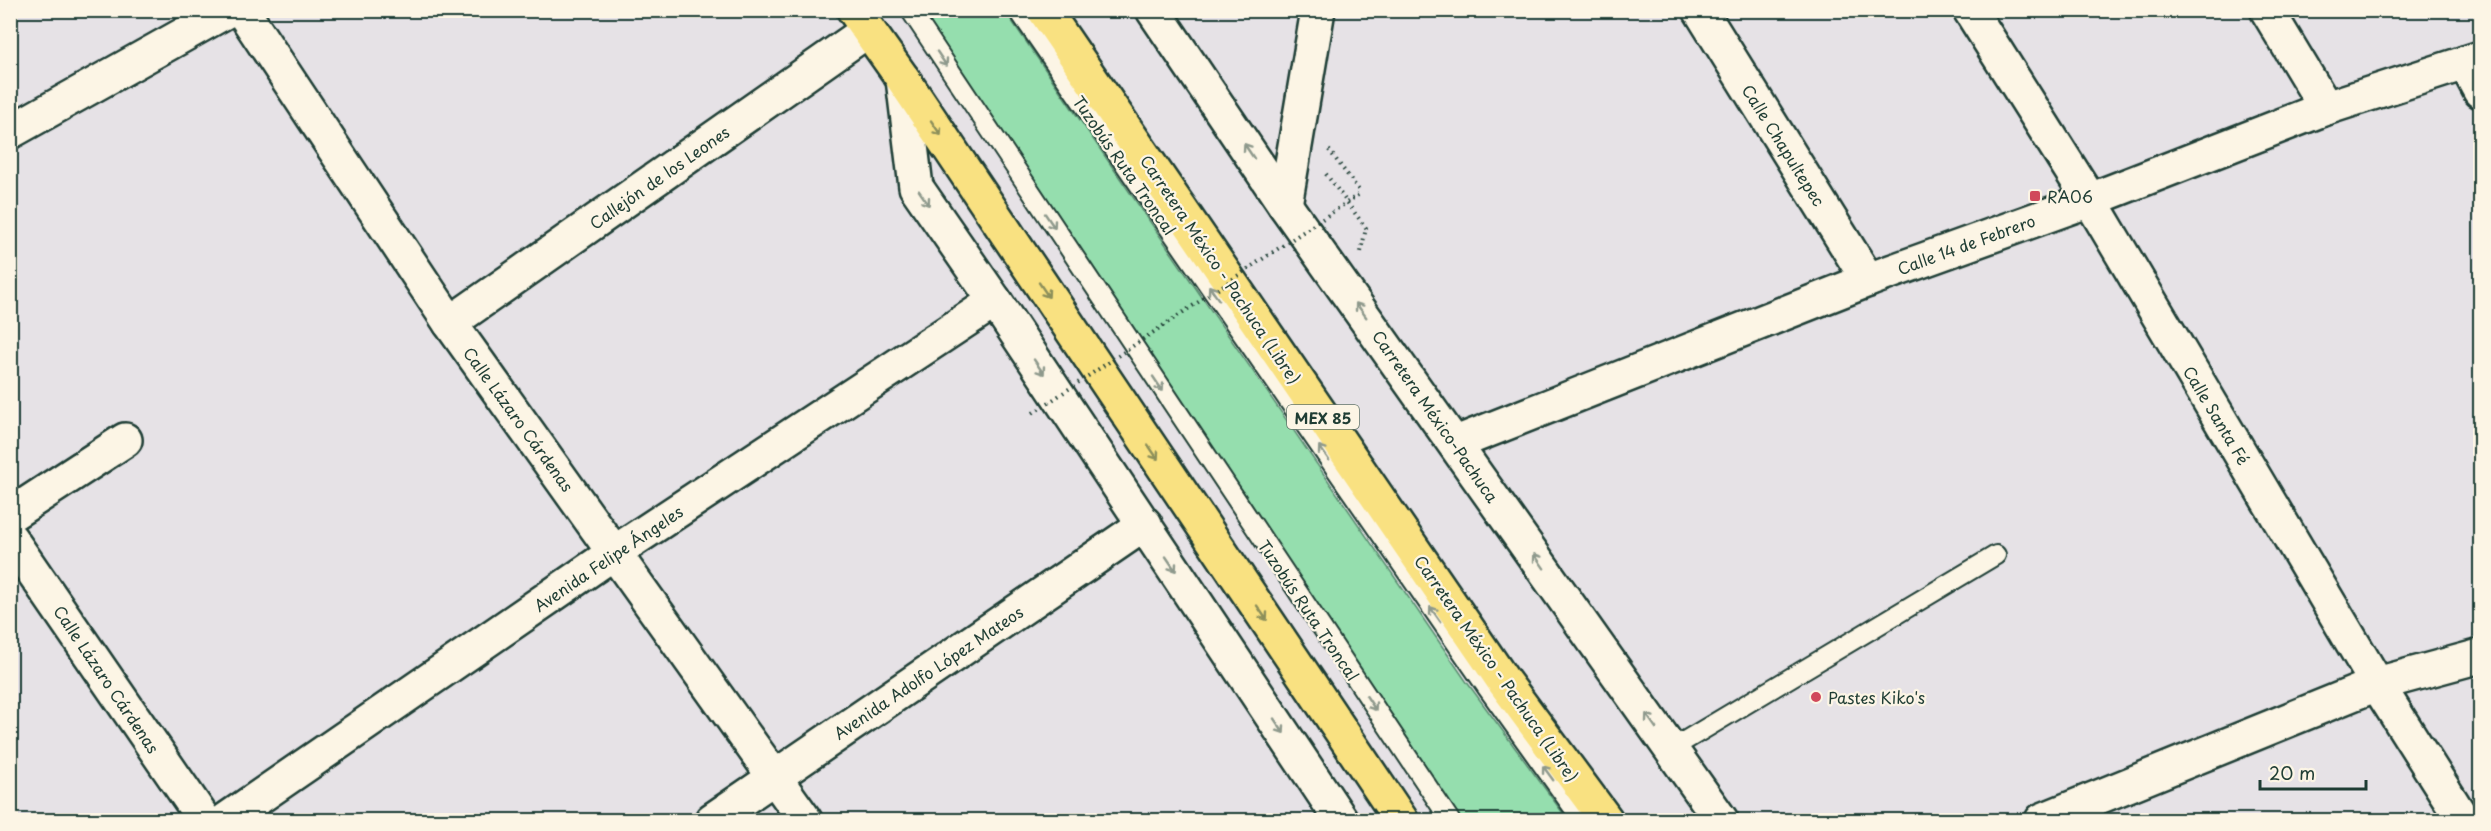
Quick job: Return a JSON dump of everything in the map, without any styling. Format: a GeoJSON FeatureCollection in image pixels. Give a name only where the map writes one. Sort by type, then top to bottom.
{"type":"FeatureCollection","features":[{"type":"Feature","properties":{"kind":"highway","name":"Carretera México - Pachuca (Libre)"},"geometry":{"type":"LineString","coordinates":[[1044,10],[1504,682],[1606,820]]}},
{"type":"Feature","properties":{"kind":"highway"},"geometry":{"type":"LineString","coordinates":[[861,21],[903,79],[1401,820]]}},
{"type":"Feature","properties":{"kind":"street"},"geometry":{"type":"LineString","coordinates":[[15,121],[228,10]]}},
{"type":"Feature","properties":{"kind":"street","name":"Calle Lázaro Cárdenas"},"geometry":{"type":"LineString","coordinates":[[242,10],[450,323],[805,820]]}},
{"type":"Feature","properties":{"kind":"street"},"geometry":{"type":"LineString","coordinates":[[1286,205],[1318,10]]}},
{"type":"Feature","properties":{"kind":"street","name":"Calle Chapultepec"},"geometry":{"type":"LineString","coordinates":[[1700,10],[1868,280]]}},
{"type":"Feature","properties":{"kind":"street","name":"Calle Santa Fé"},"geometry":{"type":"LineString","coordinates":[[1970,10],[2090,200],[2377,684],[2463,820]]}},
{"type":"Feature","properties":{"kind":"street"},"geometry":{"type":"LineString","coordinates":[[2267,10],[2326,108]]}},
{"type":"Feature","properties":{"kind":"street","name":"Carretera México-Pachuca"},"geometry":{"type":"LineString","coordinates":[[1156,11],[1286,205],[1721,820]]}},
{"type":"Feature","properties":{"kind":"street","name":"Callejón de los Leones"},"geometry":{"type":"LineString","coordinates":[[450,323],[861,21]]}},
{"type":"Feature","properties":{"kind":"street","name":"Calle 14 de Febrero"},"geometry":{"type":"LineString","coordinates":[[1456,443],[1868,280],[2090,200],[2326,108],[2475,71]]}},
{"type":"Feature","properties":{"kind":"street"},"geometry":{"type":"LineString","coordinates":[[903,79],[916,187],[1145,524],[1341,820]]}},
{"type":"Feature","properties":{"kind":"street","name":"Avenida Felipe Ángeles"},"geometry":{"type":"LineString","coordinates":[[226,820],[615,552],[995,301]]}},
{"type":"Feature","properties":{"kind":"street"},"geometry":{"type":"LineString","coordinates":[[10,515],[125,440]]}},
{"type":"Feature","properties":{"kind":"street","name":"Avenida Adolfo López Mateos"},"geometry":{"type":"LineString","coordinates":[[712,820],[1145,524]]}},
{"type":"Feature","properties":{"kind":"street","name":"Calle Lázaro Cárdenas"},"geometry":{"type":"LineString","coordinates":[[10,538],[204,820]]}},
{"type":"Feature","properties":{"kind":"street"},"geometry":{"type":"LineString","coordinates":[[2042,820],[2377,684],[2481,656]]}},
{"type":"Feature","properties":{"kind":"lane","name":"Tuzobús Ruta Troncal"},"geometry":{"type":"LineString","coordinates":[[910,10],[1449,820]]}},
{"type":"Feature","properties":{"kind":"lane","name":"Tuzobús Ruta Troncal"},"geometry":{"type":"LineString","coordinates":[[1018,10],[1487,688],[1582,820]]}},
{"type":"Feature","properties":{"kind":"lane"},"geometry":{"type":"LineString","coordinates":[[1671,749],[1996,555]]}},
{"type":"Feature","properties":{"kind":"path"},"geometry":{"type":"LineString","coordinates":[[1033,413],[1361,193],[1327,147],[1319,151]]}},
{"type":"Feature","properties":{"kind":"path"},"geometry":{"type":"LineString","coordinates":[[1325,173],[1366,228]]}},
{"type":"Feature","properties":{"kind":"green space"},"geometry":{"type":"Polygon","coordinates":[[[919,11],[1005,11],[1466,681],[1568,820],[1459,820],[919,11]]]}},
{"type":"Feature","properties":{"kind":"place","name":"RA06"},"geometry":{"type":"Point","coordinates":[2035,196]}},
{"type":"Feature","properties":{"kind":"place","name":"Pastes Kiko's"},"geometry":{"type":"Point","coordinates":[1816,697]}}]}
